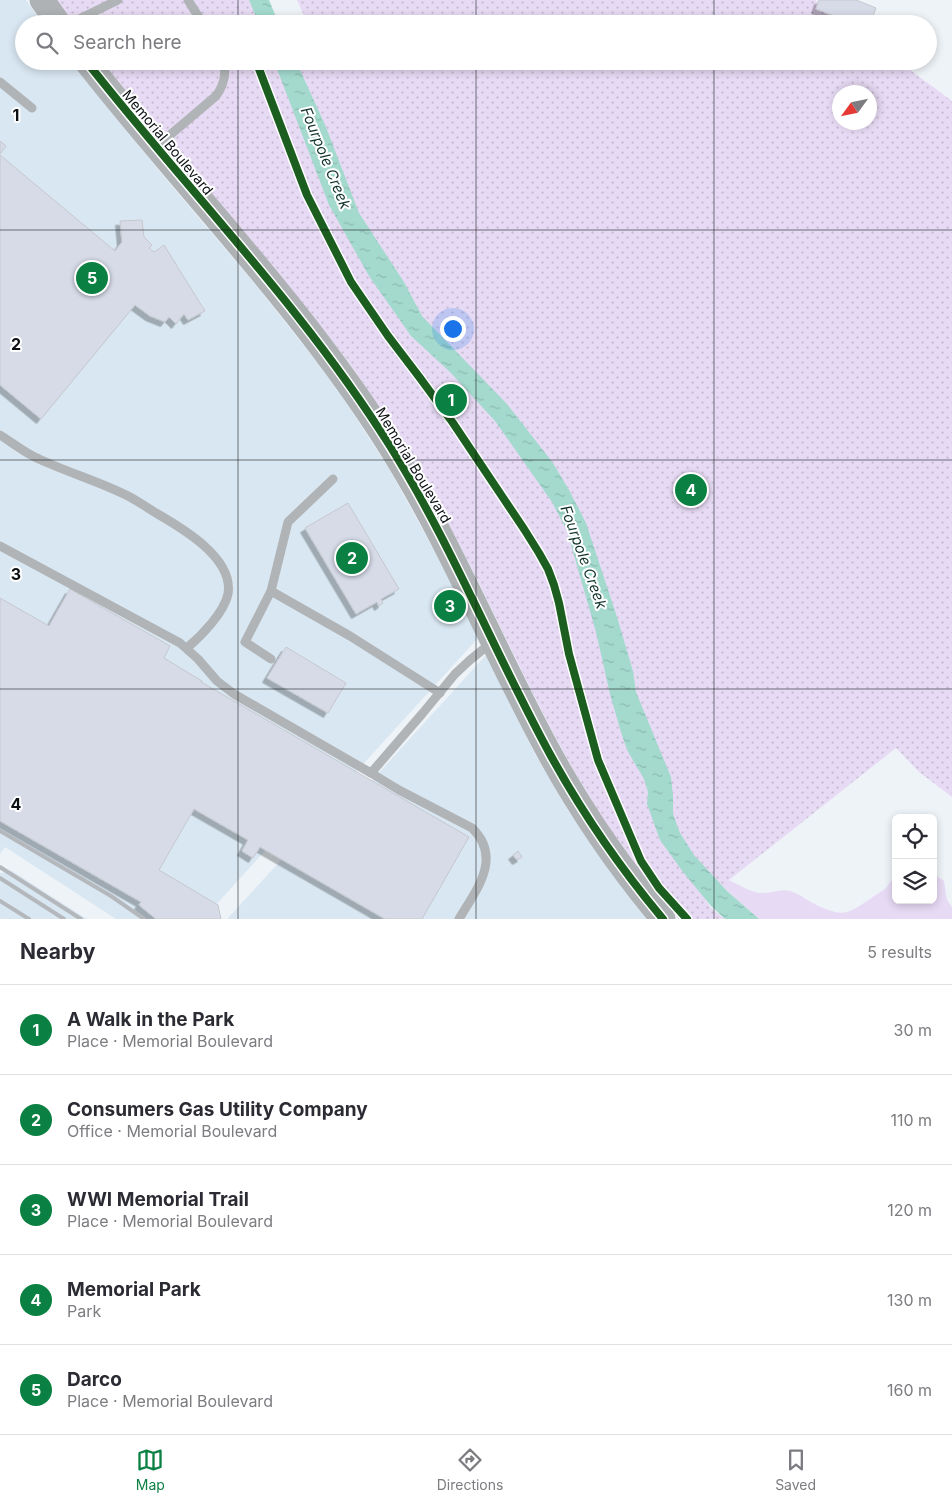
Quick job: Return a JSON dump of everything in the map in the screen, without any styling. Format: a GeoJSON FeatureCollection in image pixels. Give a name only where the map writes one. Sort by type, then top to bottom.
{"type":"FeatureCollection","features":[{"type":"Feature","properties":{"kind":"street"},"geometry":{"type":"LineString","coordinates":[[42,0],[53,15]]}},
{"type":"Feature","properties":{"kind":"street","name":"Memorial Boulevard"},"geometry":{"type":"LineString","coordinates":[[93,70],[292,310],[359,398],[391,446],[447,547],[550,754],[576,798],[620,864],[663,919]]}},
{"type":"Feature","properties":{"kind":"lane"},"geometry":{"type":"LineString","coordinates":[[87,15],[118,0]]}},
{"type":"Feature","properties":{"kind":"lane"},"geometry":{"type":"LineString","coordinates":[[188,0],[197,15]]}},
{"type":"Feature","properties":{"kind":"lane"},"geometry":{"type":"LineString","coordinates":[[156,147],[216,96],[224,80],[224,70]]}},
{"type":"Feature","properties":{"kind":"lane"},"geometry":{"type":"LineString","coordinates":[[0,82],[32,108]]}},
{"type":"Feature","properties":{"kind":"lane"},"geometry":{"type":"LineString","coordinates":[[0,435],[36,458],[131,497],[202,543],[214,556],[228,581],[228,595],[209,626],[186,648]]}},
{"type":"Feature","properties":{"kind":"lane"},"geometry":{"type":"LineString","coordinates":[[270,659],[245,642],[271,591],[288,522],[333,479]]}},
{"type":"Feature","properties":{"kind":"lane"},"geometry":{"type":"LineString","coordinates":[[0,546],[180,643],[198,658],[218,681],[234,694],[399,790],[472,828],[480,835],[486,852],[486,868],[481,882],[459,919]]}},
{"type":"Feature","properties":{"kind":"lane"},"geometry":{"type":"LineString","coordinates":[[271,591],[350,636],[440,693]]}},
{"type":"Feature","properties":{"kind":"lane"},"geometry":{"type":"LineString","coordinates":[[371,772],[455,674],[494,642]]}},
{"type":"Feature","properties":{"kind":"shaded area"},"geometry":{"type":"Polygon","coordinates":[[[0,0],[26,0],[37,15],[15,15],[15,70],[78,70],[155,166],[254,283],[316,361],[345,401],[388,467],[440,561],[478,638],[304,829],[293,820],[203,919],[116,919],[5,847],[0,854],[0,0]]]}},
{"type":"Feature","properties":{"kind":"shaded area"},"geometry":{"type":"Polygon","coordinates":[[[57,0],[265,0],[272,15],[68,15],[57,0]]]}},
{"type":"Feature","properties":{"kind":"shaded area"},"geometry":{"type":"Polygon","coordinates":[[[297,0],[815,0],[835,15],[304,15],[297,0]]]}},
{"type":"Feature","properties":{"kind":"shaded area"},"geometry":{"type":"Polygon","coordinates":[[[109,70],[910,70],[952,101],[952,797],[919,772],[896,748],[705,899],[711,908],[725,919],[679,919],[644,877],[612,832],[583,786],[556,738],[469,563],[432,494],[350,364],[109,70]]]}},
{"type":"Feature","properties":{"kind":"shaded area"},"geometry":{"type":"Polygon","coordinates":[[[486,655],[535,754],[568,810],[589,842],[647,919],[227,919],[295,845],[305,854],[486,655]]]}},
{"type":"Feature","properties":{"kind":"shaded area"},"geometry":{"type":"Polygon","coordinates":[[[12,871],[87,919],[0,919],[0,873],[12,871]]]}},
{"type":"Feature","properties":{"kind":"shaded area"},"geometry":{"type":"Polygon","coordinates":[[[937,876],[944,881],[947,900],[952,907],[952,919],[759,919],[727,891],[716,878],[728,880],[754,892],[790,891],[821,907],[842,913],[863,904],[886,888],[891,880],[892,904],[937,904],[937,876]]]}},
{"type":"Feature","properties":{"kind":"water"},"geometry":{"type":"Polygon","coordinates":[[[249,0],[269,0],[275,15],[255,15],[249,0]]]}},
{"type":"Feature","properties":{"kind":"water","name":"Fourpole Creek"},"geometry":{"type":"Polygon","coordinates":[[[277,70],[300,70],[326,127],[359,213],[404,282],[422,316],[507,404],[553,463],[569,490],[586,523],[633,671],[636,692],[671,777],[673,814],[680,833],[694,855],[727,891],[759,919],[725,919],[711,906],[683,872],[660,840],[647,804],[648,792],[644,779],[627,750],[620,729],[596,632],[567,531],[552,502],[495,421],[450,372],[411,336],[369,276],[329,205],[277,70]]]}},
{"type":"Feature","properties":{"kind":"building"},"geometry":{"type":"Polygon","coordinates":[[[819,0],[856,0],[876,8],[873,15],[832,15],[816,9],[819,0]]]}},
{"type":"Feature","properties":{"kind":"building"},"geometry":{"type":"Polygon","coordinates":[[[0,141],[6,146],[0,154],[0,141]]]}},
{"type":"Feature","properties":{"kind":"building"},"geometry":{"type":"Polygon","coordinates":[[[0,155],[115,251],[122,242],[120,221],[142,220],[144,237],[152,245],[149,248],[154,252],[164,245],[205,311],[188,320],[184,314],[176,324],[169,317],[165,322],[150,316],[135,305],[41,419],[0,385],[0,155]]]}},
{"type":"Feature","properties":{"kind":"building"},"geometry":{"type":"Polygon","coordinates":[[[348,503],[399,589],[381,599],[383,603],[379,606],[377,602],[356,614],[305,528],[348,503]]]}},
{"type":"Feature","properties":{"kind":"building"},"geometry":{"type":"Polygon","coordinates":[[[70,589],[170,646],[164,658],[201,682],[469,837],[422,919],[385,919],[260,847],[253,858],[242,851],[248,840],[194,809],[159,870],[218,905],[221,919],[156,919],[139,905],[141,902],[0,821],[0,598],[49,626],[70,589]]]}},
{"type":"Feature","properties":{"kind":"building"},"geometry":{"type":"Polygon","coordinates":[[[286,647],[346,683],[328,713],[267,678],[286,647]]]}},
{"type":"Feature","properties":{"kind":"building"},"geometry":{"type":"Polygon","coordinates":[[[518,851],[522,857],[517,860],[513,855],[518,851]]]}},
{"type":"Feature","properties":{"kind":"railway"},"geometry":{"type":"LineString","coordinates":[[0,831],[111,896],[144,919]]}},
{"type":"Feature","properties":{"kind":"railway"},"geometry":{"type":"LineString","coordinates":[[0,867],[81,919]]}},
{"type":"Feature","properties":{"kind":"railway"},"geometry":{"type":"LineString","coordinates":[[0,878],[64,919]]}},
{"type":"Feature","properties":{"kind":"railway"},"geometry":{"type":"LineString","coordinates":[[0,901],[29,919]]}},
{"type":"Feature","properties":{"kind":"cycle path"},"geometry":{"type":"LineString","coordinates":[[93,70],[282,297],[356,395],[390,446],[433,522],[563,778],[632,881],[663,919]]}},
{"type":"Feature","properties":{"kind":"cycle path"},"geometry":{"type":"LineString","coordinates":[[259,70],[307,195],[351,282],[388,336],[453,423],[524,529],[548,569],[559,603],[569,654],[598,760],[641,861],[659,888],[687,919]]}},
{"type":"Feature","properties":{"kind":"place","name":"Darco"},"geometry":{"type":"Point","coordinates":[92,278]}},
{"type":"Feature","properties":{"kind":"place","name":"A Walk in the Park"},"geometry":{"type":"Point","coordinates":[451,400]}},
{"type":"Feature","properties":{"kind":"place","name":"Memorial Park"},"geometry":{"type":"Point","coordinates":[691,490]}},
{"type":"Feature","properties":{"kind":"place","name":"Consumers Gas Utility Company"},"geometry":{"type":"Point","coordinates":[352,558]}},
{"type":"Feature","properties":{"kind":"place","name":"WWI Memorial Trail"},"geometry":{"type":"Point","coordinates":[450,606]}}]}
